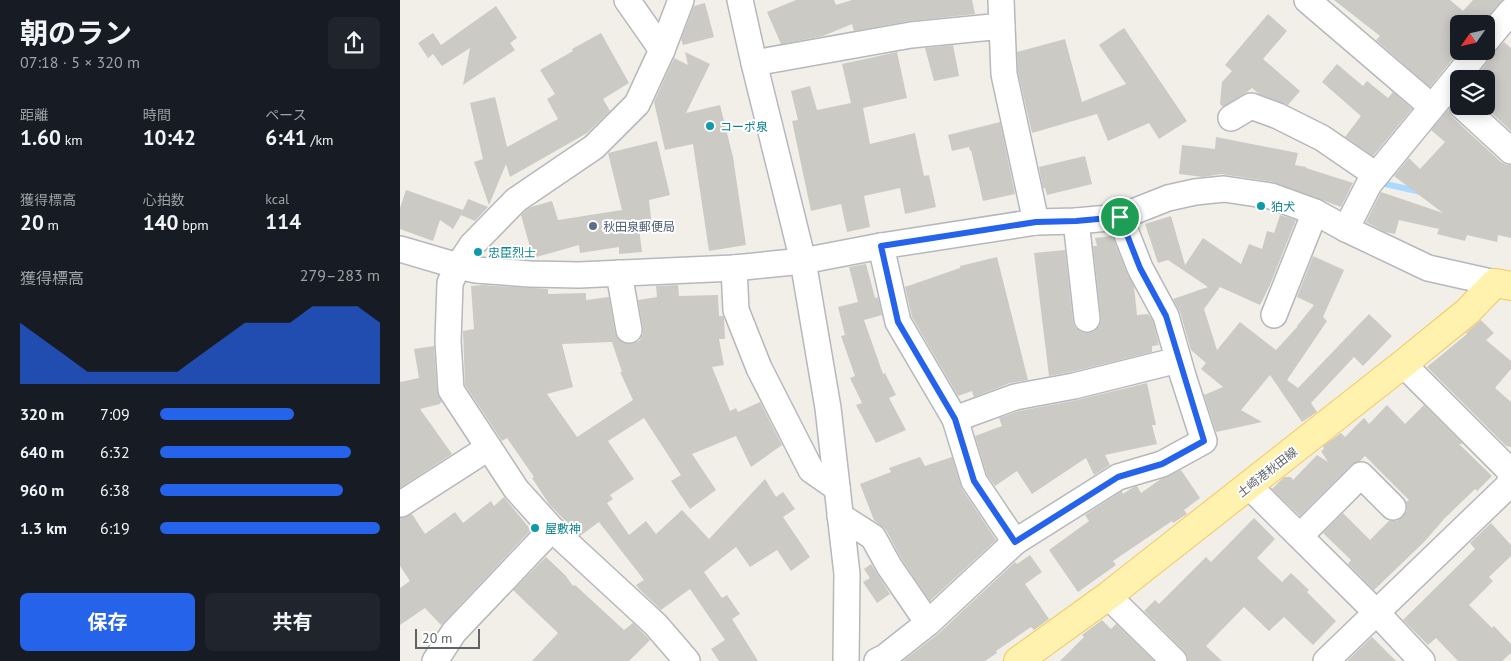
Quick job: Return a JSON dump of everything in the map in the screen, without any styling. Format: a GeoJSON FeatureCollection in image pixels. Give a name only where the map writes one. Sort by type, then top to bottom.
{"type":"FeatureCollection","features":[{"type":"Feature","properties":{"kind":"main road","name":"土崎港秋田線"},"geometry":{"type":"LineString","coordinates":[[1033,657],[1503,284]]}},
{"type":"Feature","properties":{"kind":"street"},"geometry":{"type":"LineString","coordinates":[[627,0],[662,50]]}},
{"type":"Feature","properties":{"kind":"street"},"geometry":{"type":"LineString","coordinates":[[681,0],[662,50],[638,104],[594,146],[516,200],[472,245],[458,266],[450,283],[448,341],[451,390],[516,489],[552,529],[656,625],[687,661]]}},
{"type":"Feature","properties":{"kind":"street"},"geometry":{"type":"LineString","coordinates":[[740,0],[803,261],[828,408],[847,574],[846,661]]}},
{"type":"Feature","properties":{"kind":"street"},"geometry":{"type":"LineString","coordinates":[[1001,0],[1004,74],[1036,222]]}},
{"type":"Feature","properties":{"kind":"street"},"geometry":{"type":"LineString","coordinates":[[1307,0],[1450,102],[1369,184],[1346,229]]}},
{"type":"Feature","properties":{"kind":"street"},"geometry":{"type":"LineString","coordinates":[[1495,25],[1505,8]]}},
{"type":"Feature","properties":{"kind":"street"},"geometry":{"type":"LineString","coordinates":[[754,63],[911,36],[1002,26]]}},
{"type":"Feature","properties":{"kind":"street"},"geometry":{"type":"LineString","coordinates":[[1231,118],[1251,106],[1278,116],[1322,138],[1376,176]]}},
{"type":"Feature","properties":{"kind":"street"},"geometry":{"type":"LineString","coordinates":[[1466,115],[1511,151]]}},
{"type":"Feature","properties":{"kind":"street"},"geometry":{"type":"LineString","coordinates":[[400,249],[476,270],[530,274],[579,275],[734,268],[803,261],[881,246],[1036,222],[1120,217],[1168,198],[1195,192],[1224,189],[1271,196],[1315,212],[1428,268],[1503,284]]}},
{"type":"Feature","properties":{"kind":"street"},"geometry":{"type":"LineString","coordinates":[[1274,315],[1315,212]]}},
{"type":"Feature","properties":{"kind":"street"},"geometry":{"type":"LineString","coordinates":[[877,661],[885,657],[928,623],[1015,542],[1118,477],[1162,464],[1204,441],[1166,316],[1140,268],[1120,217]]}},
{"type":"Feature","properties":{"kind":"street"},"geometry":{"type":"LineString","coordinates":[[1076,221],[1087,319]]}},
{"type":"Feature","properties":{"kind":"street"},"geometry":{"type":"LineString","coordinates":[[881,246],[898,322],[955,419],[974,481],[1015,542]]}},
{"type":"Feature","properties":{"kind":"street"},"geometry":{"type":"LineString","coordinates":[[734,268],[736,310],[759,368],[811,470],[837,488]]}},
{"type":"Feature","properties":{"kind":"street"},"geometry":{"type":"LineString","coordinates":[[619,273],[629,330]]}},
{"type":"Feature","properties":{"kind":"street"},"geometry":{"type":"LineString","coordinates":[[955,419],[1014,397],[1074,386],[1178,360]]}},
{"type":"Feature","properties":{"kind":"street"},"geometry":{"type":"LineString","coordinates":[[1326,661],[1511,481],[1509,470],[1403,364]]}},
{"type":"Feature","properties":{"kind":"street"},"geometry":{"type":"LineString","coordinates":[[400,502],[401,504],[488,448]]}},
{"type":"Feature","properties":{"kind":"street"},"geometry":{"type":"LineString","coordinates":[[1300,536],[1361,475],[1393,507]]}},
{"type":"Feature","properties":{"kind":"street"},"geometry":{"type":"LineString","coordinates":[[1249,486],[1376,612],[1422,661]]}},
{"type":"Feature","properties":{"kind":"street"},"geometry":{"type":"LineString","coordinates":[[840,516],[873,537],[889,566],[928,623]]}},
{"type":"Feature","properties":{"kind":"street"},"geometry":{"type":"LineString","coordinates":[[435,661],[454,632],[552,529]]}},
{"type":"Feature","properties":{"kind":"street"},"geometry":{"type":"LineString","coordinates":[[1108,596],[1174,661]]}},
{"type":"Feature","properties":{"kind":"building"},"geometry":{"type":"Polygon","coordinates":[[[796,0],[834,0],[836,5],[852,0],[972,0],[975,14],[910,21],[854,31],[852,24],[823,36],[781,44],[767,12],[796,0]]]}},
{"type":"Feature","properties":{"kind":"building"},"geometry":{"type":"Polygon","coordinates":[[[1334,0],[1450,0],[1463,11],[1473,0],[1502,0],[1490,15],[1450,15],[1450,60],[1452,60],[1430,87],[1376,40],[1380,36],[1334,0]]]}},
{"type":"Feature","properties":{"kind":"building"},"geometry":{"type":"Polygon","coordinates":[[[705,3],[714,37],[683,45],[681,39],[694,6],[705,3]]]}},
{"type":"Feature","properties":{"kind":"building"},"geometry":{"type":"Polygon","coordinates":[[[496,6],[517,38],[510,43],[515,50],[463,85],[470,48],[442,66],[433,54],[428,58],[418,43],[433,33],[441,45],[496,6]]]}},
{"type":"Feature","properties":{"kind":"building"},"geometry":{"type":"Polygon","coordinates":[[[1268,14],[1287,31],[1263,59],[1300,91],[1288,105],[1259,94],[1252,88],[1223,107],[1220,104],[1222,82],[1232,71],[1225,65],[1268,14]]]}},
{"type":"Feature","properties":{"kind":"building"},"geometry":{"type":"Polygon","coordinates":[[[1124,28],[1187,121],[1159,139],[1149,123],[1108,141],[1097,114],[1032,133],[1018,72],[1017,52],[1065,39],[1082,102],[1126,84],[1099,45],[1124,28]]]}},
{"type":"Feature","properties":{"kind":"building"},"geometry":{"type":"Polygon","coordinates":[[[601,33],[629,83],[603,99],[610,111],[587,133],[510,177],[506,164],[489,205],[474,162],[483,159],[470,103],[495,97],[507,147],[558,119],[547,99],[555,94],[540,70],[601,33]]]}},
{"type":"Feature","properties":{"kind":"building"},"geometry":{"type":"Polygon","coordinates":[[[1504,42],[1511,48],[1511,131],[1494,115],[1495,70],[1481,70],[1489,60],[1495,60],[1495,51],[1504,42]]]}},
{"type":"Feature","properties":{"kind":"building"},"geometry":{"type":"Polygon","coordinates":[[[953,45],[959,76],[934,81],[925,48],[953,45]]]}},
{"type":"Feature","properties":{"kind":"building"},"geometry":{"type":"Polygon","coordinates":[[[685,52],[710,64],[686,113],[720,105],[733,157],[746,245],[709,251],[693,144],[665,150],[654,102],[674,58],[688,65],[685,52]]]}},
{"type":"Feature","properties":{"kind":"building"},"geometry":{"type":"Polygon","coordinates":[[[897,52],[907,98],[863,108],[870,144],[915,133],[924,176],[929,175],[936,207],[905,214],[900,188],[864,196],[870,227],[847,232],[841,204],[811,211],[792,121],[798,120],[791,91],[810,86],[817,110],[851,103],[842,64],[897,52]]]}},
{"type":"Feature","properties":{"kind":"building"},"geometry":{"type":"Polygon","coordinates":[[[1337,64],[1363,86],[1367,81],[1388,98],[1393,92],[1412,109],[1373,156],[1345,137],[1361,116],[1322,82],[1337,64]]]}},
{"type":"Feature","properties":{"kind":"building"},"geometry":{"type":"Polygon","coordinates":[[[1448,110],[1452,117],[1501,162],[1511,165],[1511,238],[1498,235],[1497,242],[1467,235],[1465,241],[1437,234],[1439,229],[1399,220],[1395,234],[1385,232],[1366,222],[1381,192],[1443,213],[1394,176],[1409,158],[1420,169],[1445,142],[1431,130],[1448,110]]]}},
{"type":"Feature","properties":{"kind":"building"},"geometry":{"type":"Polygon","coordinates":[[[1000,122],[1015,194],[983,201],[971,150],[969,147],[952,151],[948,135],[1000,122]]]}},
{"type":"Feature","properties":{"kind":"building"},"geometry":{"type":"Polygon","coordinates":[[[1216,137],[1298,153],[1295,165],[1353,183],[1341,207],[1273,182],[1221,174],[1203,177],[1179,174],[1182,145],[1215,149],[1216,137]]]}},
{"type":"Feature","properties":{"kind":"building"},"geometry":{"type":"Polygon","coordinates":[[[657,141],[670,195],[649,200],[652,226],[639,228],[642,252],[619,254],[619,247],[580,253],[579,245],[533,258],[521,215],[525,211],[531,207],[552,201],[558,220],[622,210],[608,153],[657,141]]]}},
{"type":"Feature","properties":{"kind":"building"},"geometry":{"type":"Polygon","coordinates":[[[1085,156],[1092,184],[1047,195],[1045,188],[1043,188],[1039,167],[1085,156]]]}},
{"type":"Feature","properties":{"kind":"building"},"geometry":{"type":"Polygon","coordinates":[[[406,190],[463,210],[468,199],[488,207],[475,221],[461,215],[453,229],[440,220],[433,241],[400,229],[400,208],[406,190]]]}},
{"type":"Feature","properties":{"kind":"building"},"geometry":{"type":"Polygon","coordinates":[[[1280,215],[1296,220],[1260,305],[1220,287],[1204,309],[1217,350],[1240,322],[1276,350],[1314,305],[1297,297],[1313,256],[1344,270],[1323,317],[1327,321],[1287,380],[1298,388],[1369,314],[1392,336],[1363,366],[1354,357],[1311,403],[1317,412],[1302,422],[1270,375],[1241,410],[1262,422],[1216,432],[1204,395],[1223,387],[1201,369],[1206,363],[1191,350],[1180,312],[1173,299],[1208,287],[1168,260],[1158,263],[1145,224],[1171,216],[1185,265],[1203,238],[1241,264],[1249,244],[1262,249],[1267,231],[1274,233],[1280,215]]]}},
{"type":"Feature","properties":{"kind":"building"},"geometry":{"type":"Polygon","coordinates":[[[1112,236],[1134,286],[1137,315],[1148,314],[1153,321],[1159,345],[1152,346],[1152,352],[1049,376],[1034,253],[1065,250],[1073,321],[1075,327],[1081,332],[1089,333],[1095,331],[1100,325],[1101,318],[1093,246],[1097,246],[1095,238],[1112,236]]]}},
{"type":"Feature","properties":{"kind":"building"},"geometry":{"type":"Polygon","coordinates":[[[997,257],[1028,380],[1010,383],[974,397],[972,391],[958,396],[912,317],[905,287],[960,268],[960,266],[997,257]]]}},
{"type":"Feature","properties":{"kind":"building"},"geometry":{"type":"Polygon","coordinates":[[[866,264],[875,298],[878,297],[882,315],[864,320],[883,374],[885,373],[896,395],[889,398],[906,430],[876,443],[856,405],[862,403],[850,378],[855,376],[841,336],[845,335],[838,307],[858,302],[849,267],[866,264]]]}},
{"type":"Feature","properties":{"kind":"building"},"geometry":{"type":"Polygon","coordinates":[[[678,285],[679,296],[718,295],[719,316],[724,318],[725,339],[719,339],[724,365],[712,367],[730,411],[736,408],[738,412],[760,402],[782,445],[751,467],[736,436],[692,454],[716,490],[690,509],[671,481],[681,475],[644,418],[608,441],[634,479],[610,495],[613,499],[607,503],[629,535],[646,521],[656,534],[682,510],[709,539],[765,479],[776,497],[783,492],[795,509],[783,517],[810,557],[791,571],[777,550],[750,567],[736,547],[704,572],[722,598],[727,595],[740,614],[732,619],[758,661],[719,661],[711,649],[725,640],[690,589],[661,610],[636,585],[644,580],[599,522],[580,536],[549,504],[532,478],[534,477],[507,438],[502,441],[465,385],[463,331],[474,329],[471,286],[548,289],[548,294],[586,293],[586,300],[609,297],[618,339],[624,343],[631,344],[639,341],[643,334],[638,300],[657,297],[656,286],[678,285]],[[612,342],[562,344],[573,387],[547,394],[577,437],[633,400],[620,372],[622,372],[612,342]]]}},
{"type":"Feature","properties":{"kind":"building"},"geometry":{"type":"Polygon","coordinates":[[[1481,320],[1494,333],[1486,340],[1511,361],[1511,369],[1495,388],[1511,402],[1511,447],[1506,446],[1427,367],[1481,320]]]}},
{"type":"Feature","properties":{"kind":"building"},"geometry":{"type":"Polygon","coordinates":[[[434,346],[437,391],[442,402],[420,409],[452,454],[400,488],[400,381],[419,378],[414,349],[434,346]]]}},
{"type":"Feature","properties":{"kind":"building"},"geometry":{"type":"Polygon","coordinates":[[[1147,383],[1156,425],[1152,425],[1157,444],[1105,455],[1110,465],[1094,475],[1086,458],[1032,494],[1017,471],[995,486],[987,475],[975,436],[1002,426],[999,418],[1019,411],[1077,400],[1147,383]]]}},
{"type":"Feature","properties":{"kind":"building"},"geometry":{"type":"Polygon","coordinates":[[[1387,405],[1405,424],[1424,405],[1463,444],[1459,444],[1492,476],[1477,491],[1475,489],[1374,590],[1348,564],[1351,560],[1323,533],[1343,513],[1370,540],[1389,521],[1397,521],[1407,511],[1406,502],[1409,500],[1365,456],[1360,461],[1351,465],[1300,516],[1272,489],[1284,477],[1291,477],[1293,480],[1317,455],[1328,462],[1321,451],[1324,449],[1323,446],[1341,433],[1345,437],[1364,418],[1369,424],[1387,405]]]}},
{"type":"Feature","properties":{"kind":"building"},"geometry":{"type":"Polygon","coordinates":[[[920,457],[925,466],[952,457],[962,489],[996,540],[930,601],[901,558],[886,530],[874,520],[860,484],[891,472],[889,468],[920,457]]]}},
{"type":"Feature","properties":{"kind":"building"},"geometry":{"type":"Polygon","coordinates":[[[1181,470],[1200,498],[1184,510],[1187,514],[1173,523],[1172,521],[1113,561],[1116,565],[1078,592],[1049,550],[1089,521],[1085,515],[1122,491],[1123,494],[1137,486],[1141,493],[1161,479],[1181,470]]]}},
{"type":"Feature","properties":{"kind":"building"},"geometry":{"type":"Polygon","coordinates":[[[504,497],[531,530],[441,625],[425,608],[400,625],[400,588],[410,581],[400,566],[400,518],[412,514],[425,534],[455,512],[463,523],[491,501],[494,506],[504,497]]]}},
{"type":"Feature","properties":{"kind":"building"},"geometry":{"type":"Polygon","coordinates":[[[1254,518],[1275,539],[1257,558],[1282,582],[1291,573],[1309,590],[1307,592],[1336,621],[1313,645],[1284,617],[1269,631],[1244,607],[1206,646],[1222,661],[1188,661],[1184,651],[1144,611],[1155,600],[1159,604],[1206,557],[1211,562],[1254,518]]]}},
{"type":"Feature","properties":{"kind":"building"},"geometry":{"type":"Polygon","coordinates":[[[1491,523],[1511,545],[1511,556],[1489,577],[1493,581],[1469,605],[1492,628],[1494,626],[1511,644],[1511,653],[1502,661],[1458,661],[1436,638],[1428,645],[1403,620],[1475,549],[1470,543],[1491,523]]]}},
{"type":"Feature","properties":{"kind":"building"},"geometry":{"type":"Polygon","coordinates":[[[1030,555],[1042,572],[1025,584],[1049,619],[1034,630],[1031,627],[996,651],[997,653],[985,661],[903,661],[938,634],[1015,562],[1017,564],[1030,555]]]}},
{"type":"Feature","properties":{"kind":"building"},"geometry":{"type":"Polygon","coordinates":[[[546,557],[565,575],[573,586],[575,585],[624,630],[633,623],[650,640],[629,661],[532,661],[558,633],[513,590],[546,557]]]}},
{"type":"Feature","properties":{"kind":"building"},"geometry":{"type":"Polygon","coordinates":[[[871,564],[890,594],[877,603],[863,582],[870,578],[864,569],[871,564]]]}},
{"type":"Feature","properties":{"kind":"building"},"geometry":{"type":"Polygon","coordinates":[[[1102,620],[1111,629],[1116,624],[1154,661],[1060,661],[1084,637],[1082,635],[1102,620]]]}},
{"type":"Feature","properties":{"kind":"building"},"geometry":{"type":"Polygon","coordinates":[[[1372,637],[1396,661],[1347,661],[1372,637]]]}},
{"type":"Feature","properties":{"kind":"waterway"},"geometry":{"type":"LineString","coordinates":[[1381,183],[1421,192]]}},
{"type":"Feature","properties":{"kind":"place","name":"コーポ泉"},"geometry":{"type":"Point","coordinates":[710,126]}},
{"type":"Feature","properties":{"kind":"place","name":"狛犬"},"geometry":{"type":"Point","coordinates":[1261,206]}},
{"type":"Feature","properties":{"kind":"place","name":"秋田泉郵便局"},"geometry":{"type":"Point","coordinates":[593,226]}},
{"type":"Feature","properties":{"kind":"place","name":"忠臣烈士"},"geometry":{"type":"Point","coordinates":[478,252]}},
{"type":"Feature","properties":{"kind":"place","name":"屋敷神"},"geometry":{"type":"Point","coordinates":[535,528]}},
{"type":"Feature","properties":{"kind":"route"},"geometry":{"type":"LineString","coordinates":[[1120,217],[1140,268],[1166,316],[1204,441],[1162,464],[1118,477],[1015,542],[974,481],[955,419],[898,322],[881,246],[1036,222],[1120,217]]}}]}
